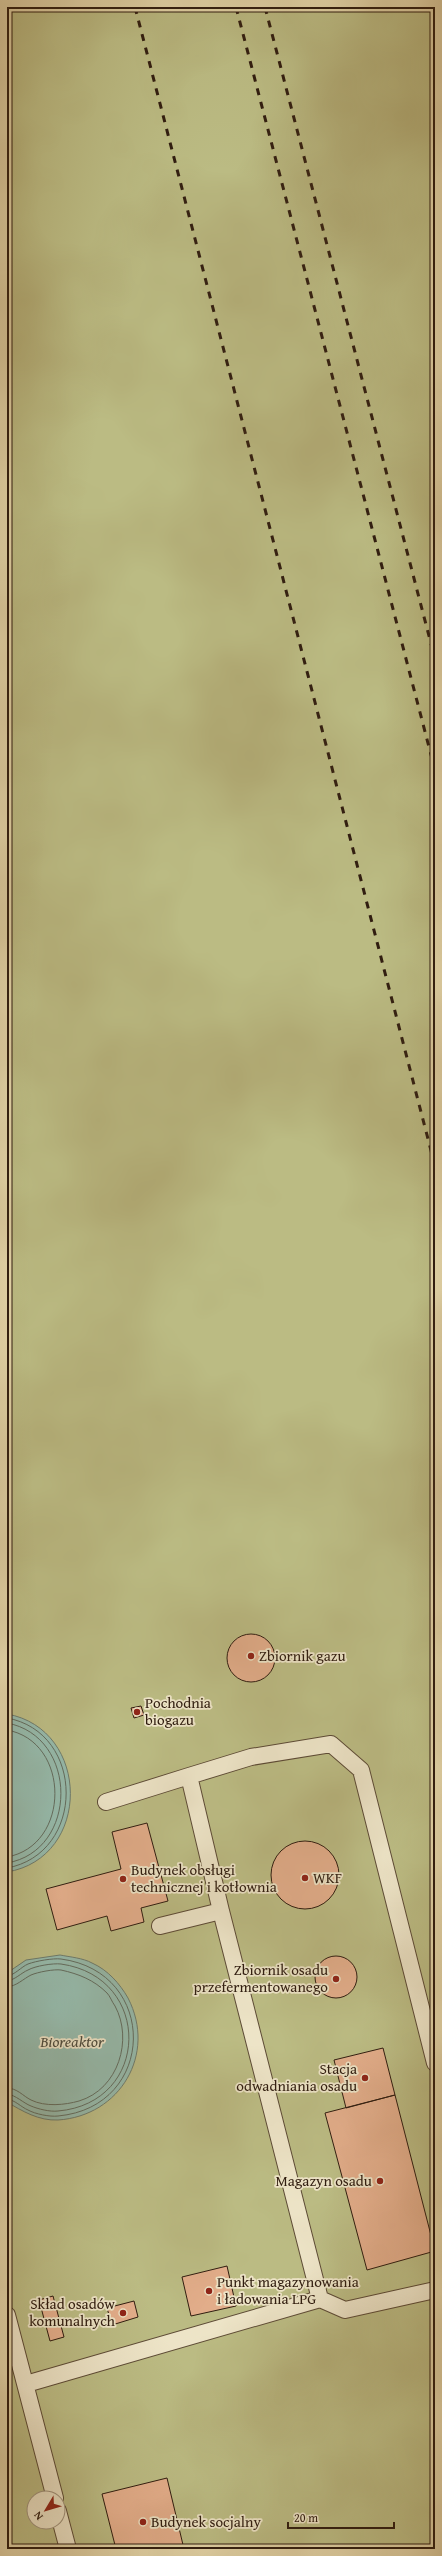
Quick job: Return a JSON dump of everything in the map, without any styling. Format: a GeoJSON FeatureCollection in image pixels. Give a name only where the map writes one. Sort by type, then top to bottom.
{"type":"FeatureCollection","features":[{"type":"Feature","properties":{"kind":"lane"},"geometry":{"type":"LineString","coordinates":[[106,1802],[251,1757],[331,1744],[361,1770],[435,2063]]}},
{"type":"Feature","properties":{"kind":"lane"},"geometry":{"type":"LineString","coordinates":[[189,1776],[221,1910],[320,2299]]}},
{"type":"Feature","properties":{"kind":"lane"},"geometry":{"type":"LineString","coordinates":[[160,1926],[221,1910]]}},
{"type":"Feature","properties":{"kind":"lane"},"geometry":{"type":"LineString","coordinates":[[26,2384],[320,2299],[345,2310],[435,2290]]}},
{"type":"Feature","properties":{"kind":"lane"},"geometry":{"type":"LineString","coordinates":[[7,2315],[12,2351],[26,2384],[53,2490]]}},
{"type":"Feature","properties":{"kind":"lane"},"geometry":{"type":"LineString","coordinates":[[63,2530],[68,2549]]}},
{"type":"Feature","properties":{"kind":"green space"},"geometry":{"type":"Polygon","coordinates":[[[7,7],[435,7],[435,2549],[7,2549],[7,7]]]}},
{"type":"Feature","properties":{"kind":"water"},"geometry":{"type":"Polygon","coordinates":[[[7,1714],[35,1725],[54,1743],[66,1767],[70,1793],[67,1820],[55,1844],[35,1862],[7,1872],[7,1714]]]}},
{"type":"Feature","properties":{"kind":"water","name":"Bioreaktor"},"geometry":{"type":"Polygon","coordinates":[[[60,1955],[88,1961],[103,1969],[113,1978],[128,1998],[136,2019],[138,2040],[135,2060],[127,2078],[115,2094],[99,2107],[80,2116],[51,2120],[31,2115],[7,2102],[7,1973],[26,1960],[60,1955]]]}},
{"type":"Feature","properties":{"kind":"building","name":"Zbiornik gazu"},"geometry":{"type":"Polygon","coordinates":[[[251,1634],[260,1636],[268,1641],[273,1649],[275,1658],[273,1667],[268,1675],[260,1680],[251,1682],[242,1680],[234,1675],[229,1667],[227,1658],[229,1649],[234,1641],[242,1636],[251,1634]]]}},
{"type":"Feature","properties":{"kind":"building","name":"Pochodnia biogazu"},"geometry":{"type":"Polygon","coordinates":[[[141,1706],[144,1715],[134,1718],[131,1708],[141,1706]]]}},
{"type":"Feature","properties":{"kind":"building","name":"Budynek obsługi technicznej i kotłownia"},"geometry":{"type":"Polygon","coordinates":[[[147,1823],[168,1901],[141,1908],[144,1922],[111,1931],[107,1916],[57,1930],[46,1889],[121,1869],[112,1832],[147,1823]]]}},
{"type":"Feature","properties":{"kind":"building","name":"WKF"},"geometry":{"type":"Polygon","coordinates":[[[305,1841],[318,1844],[329,1851],[336,1862],[339,1875],[336,1888],[329,1899],[318,1906],[305,1909],[292,1906],[281,1899],[274,1888],[271,1875],[274,1862],[281,1851],[292,1844],[305,1841]]]}},
{"type":"Feature","properties":{"kind":"building","name":"Zbiornik osadu przefermentowanego"},"geometry":{"type":"Polygon","coordinates":[[[332,1956],[340,1956],[348,1959],[354,1965],[357,1977],[354,1989],[348,1995],[340,1998],[332,1998],[324,1995],[318,1989],[315,1981],[315,1973],[318,1965],[324,1959],[332,1956]]]}},
{"type":"Feature","properties":{"kind":"building","name":"Stacja odwadniania osadu"},"geometry":{"type":"Polygon","coordinates":[[[383,2048],[395,2095],[346,2108],[334,2060],[383,2048]]]}},
{"type":"Feature","properties":{"kind":"building","name":"Magazyn osadu"},"geometry":{"type":"Polygon","coordinates":[[[395,2095],[435,2251],[367,2270],[325,2113],[395,2095]]]}},
{"type":"Feature","properties":{"kind":"building","name":"Punkt magazynowania i ładowania LPG"},"geometry":{"type":"Polygon","coordinates":[[[227,2266],[236,2306],[191,2316],[182,2277],[227,2266]]]}},
{"type":"Feature","properties":{"kind":"building"},"geometry":{"type":"Polygon","coordinates":[[[53,2296],[64,2337],[50,2341],[39,2300],[53,2296]]]}},
{"type":"Feature","properties":{"kind":"building","name":"Skład osadów komunalnych"},"geometry":{"type":"Polygon","coordinates":[[[134,2301],[138,2317],[112,2325],[107,2308],[134,2301]]]}},
{"type":"Feature","properties":{"kind":"building","name":"Budynek socjalny"},"geometry":{"type":"Polygon","coordinates":[[[167,2478],[184,2549],[116,2549],[102,2494],[167,2478]]]}},
{"type":"Feature","properties":{"kind":"railway"},"geometry":{"type":"LineString","coordinates":[[135,7],[435,1166]]}},
{"type":"Feature","properties":{"kind":"railway"},"geometry":{"type":"LineString","coordinates":[[236,7],[435,770]]}},
{"type":"Feature","properties":{"kind":"railway"},"geometry":{"type":"LineString","coordinates":[[265,7],[435,659]]}},
{"type":"Feature","properties":{"kind":"place","name":"Zbiornik gazu"},"geometry":{"type":"Point","coordinates":[251,1656]}},
{"type":"Feature","properties":{"kind":"place","name":"Pochodnia biogazu"},"geometry":{"type":"Point","coordinates":[137,1712]}},
{"type":"Feature","properties":{"kind":"place","name":"WKF"},"geometry":{"type":"Point","coordinates":[305,1878]}},
{"type":"Feature","properties":{"kind":"place","name":"Budynek obsługi technicznej i kotłownia"},"geometry":{"type":"Point","coordinates":[123,1879]}},
{"type":"Feature","properties":{"kind":"place","name":"Zbiornik osadu przefermentowanego"},"geometry":{"type":"Point","coordinates":[336,1979]}},
{"type":"Feature","properties":{"kind":"place","name":"Stacja odwadniania osadu"},"geometry":{"type":"Point","coordinates":[365,2078]}},
{"type":"Feature","properties":{"kind":"place","name":"Magazyn osadu"},"geometry":{"type":"Point","coordinates":[380,2181]}},
{"type":"Feature","properties":{"kind":"place","name":"Punkt magazynowania i ładowania LPG"},"geometry":{"type":"Point","coordinates":[209,2291]}},
{"type":"Feature","properties":{"kind":"place","name":"Skład osadów komunalnych"},"geometry":{"type":"Point","coordinates":[123,2313]}},
{"type":"Feature","properties":{"kind":"place","name":"Budynek socjalny"},"geometry":{"type":"Point","coordinates":[143,2522]}}]}
